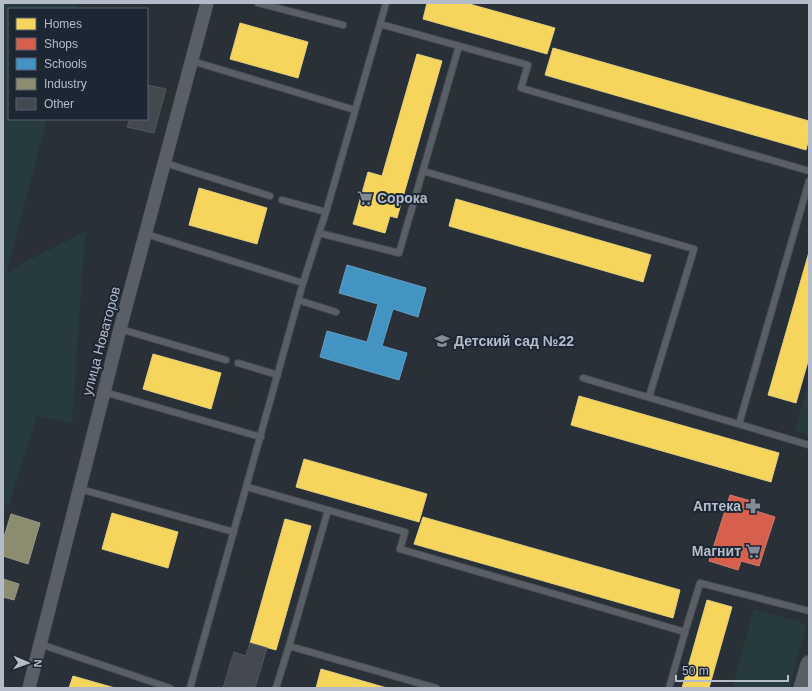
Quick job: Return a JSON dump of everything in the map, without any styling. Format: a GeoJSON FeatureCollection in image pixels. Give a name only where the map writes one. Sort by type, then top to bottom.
{"type":"FeatureCollection","features":[{"type":"Feature","properties":{"kind":"street","name":"улица Новаторов"},"geometry":{"type":"LineString","coordinates":[[30,688],[120,329],[207,3]]}},
{"type":"Feature","properties":{"kind":"street"},"geometry":{"type":"LineString","coordinates":[[802,688],[809,664]]}},
{"type":"Feature","properties":{"kind":"lane"},"geometry":{"type":"LineString","coordinates":[[258,3],[343,25]]}},
{"type":"Feature","properties":{"kind":"lane"},"geometry":{"type":"LineString","coordinates":[[190,688],[298,300],[326,212],[386,3]]}},
{"type":"Feature","properties":{"kind":"lane"},"geometry":{"type":"LineString","coordinates":[[380,24],[528,65],[521,88],[809,171]]}},
{"type":"Feature","properties":{"kind":"lane"},"geometry":{"type":"LineString","coordinates":[[319,233],[399,253],[459,46]]}},
{"type":"Feature","properties":{"kind":"lane"},"geometry":{"type":"LineString","coordinates":[[192,61],[355,110]]}},
{"type":"Feature","properties":{"kind":"lane"},"geometry":{"type":"LineString","coordinates":[[165,163],[270,196]]}},
{"type":"Feature","properties":{"kind":"lane"},"geometry":{"type":"LineString","coordinates":[[423,171],[694,249],[649,397]]}},
{"type":"Feature","properties":{"kind":"lane"},"geometry":{"type":"LineString","coordinates":[[740,424],[809,181]]}},
{"type":"Feature","properties":{"kind":"lane"},"geometry":{"type":"LineString","coordinates":[[282,200],[326,212]]}},
{"type":"Feature","properties":{"kind":"lane"},"geometry":{"type":"LineString","coordinates":[[146,234],[303,283]]}},
{"type":"Feature","properties":{"kind":"lane"},"geometry":{"type":"LineString","coordinates":[[298,300],[336,312]]}},
{"type":"Feature","properties":{"kind":"lane"},"geometry":{"type":"LineString","coordinates":[[120,329],[226,360]]}},
{"type":"Feature","properties":{"kind":"lane"},"geometry":{"type":"LineString","coordinates":[[238,363],[278,374]]}},
{"type":"Feature","properties":{"kind":"lane"},"geometry":{"type":"LineString","coordinates":[[583,378],[809,445]]}},
{"type":"Feature","properties":{"kind":"lane"},"geometry":{"type":"LineString","coordinates":[[104,392],[261,437]]}},
{"type":"Feature","properties":{"kind":"lane"},"geometry":{"type":"LineString","coordinates":[[247,486],[405,532],[400,549],[685,632]]}},
{"type":"Feature","properties":{"kind":"lane"},"geometry":{"type":"LineString","coordinates":[[80,489],[234,532]]}},
{"type":"Feature","properties":{"kind":"lane"},"geometry":{"type":"LineString","coordinates":[[276,688],[328,510]]}},
{"type":"Feature","properties":{"kind":"lane"},"geometry":{"type":"LineString","coordinates":[[669,688],[700,583],[809,611]]}},
{"type":"Feature","properties":{"kind":"lane"},"geometry":{"type":"LineString","coordinates":[[40,644],[170,688]]}},
{"type":"Feature","properties":{"kind":"lane"},"geometry":{"type":"LineString","coordinates":[[289,646],[436,688]]}},
{"type":"Feature","properties":{"kind":"green space"},"geometry":{"type":"Polygon","coordinates":[[[3,3],[77,3],[75,8],[8,8],[8,120],[47,120],[6,275],[23,263],[85,232],[72,423],[32,415],[36,418],[9,505],[3,503],[3,3]]]}},
{"type":"Feature","properties":{"kind":"green space"},"geometry":{"type":"Polygon","coordinates":[[[809,380],[809,435],[795,431],[809,380]]]}},
{"type":"Feature","properties":{"kind":"green space"},"geometry":{"type":"Polygon","coordinates":[[[754,609],[807,624],[789,688],[732,688],[754,609]]]}},
{"type":"Feature","properties":{"kind":"building: Homes"},"geometry":{"type":"Polygon","coordinates":[[[427,3],[466,3],[555,28],[547,54],[423,19],[427,3]]]}},
{"type":"Feature","properties":{"kind":"building: Homes"},"geometry":{"type":"Polygon","coordinates":[[[240,23],[308,42],[298,78],[230,59],[240,23]]]}},
{"type":"Feature","properties":{"kind":"building: Homes"},"geometry":{"type":"Polygon","coordinates":[[[553,48],[809,121],[809,138],[806,150],[545,75],[553,48]]]}},
{"type":"Feature","properties":{"kind":"building: Homes"},"geometry":{"type":"Polygon","coordinates":[[[417,54],[442,61],[397,218],[390,216],[385,233],[353,224],[368,172],[382,176],[417,54]]]}},
{"type":"Feature","properties":{"kind":"building: Homes"},"geometry":{"type":"Polygon","coordinates":[[[199,188],[267,208],[257,244],[189,225],[199,188]]]}},
{"type":"Feature","properties":{"kind":"building: Homes"},"geometry":{"type":"Polygon","coordinates":[[[456,199],[651,255],[643,282],[449,226],[456,199]]]}},
{"type":"Feature","properties":{"kind":"building: Homes"},"geometry":{"type":"Polygon","coordinates":[[[809,252],[809,358],[796,403],[768,395],[809,252]]]}},
{"type":"Feature","properties":{"kind":"building: Homes"},"geometry":{"type":"Polygon","coordinates":[[[153,354],[221,373],[211,409],[143,389],[153,354]]]}},
{"type":"Feature","properties":{"kind":"building: Homes"},"geometry":{"type":"Polygon","coordinates":[[[579,396],[779,453],[771,482],[571,425],[579,396]]]}},
{"type":"Feature","properties":{"kind":"building: Homes"},"geometry":{"type":"Polygon","coordinates":[[[304,459],[427,494],[419,522],[296,487],[304,459]]]}},
{"type":"Feature","properties":{"kind":"building: Homes"},"geometry":{"type":"Polygon","coordinates":[[[112,513],[178,532],[168,568],[102,549],[112,513]]]}},
{"type":"Feature","properties":{"kind":"building: Homes"},"geometry":{"type":"Polygon","coordinates":[[[423,517],[680,590],[673,618],[414,544],[423,517]]]}},
{"type":"Feature","properties":{"kind":"building: Homes"},"geometry":{"type":"Polygon","coordinates":[[[285,519],[311,526],[276,650],[250,643],[285,519]]]}},
{"type":"Feature","properties":{"kind":"building: Homes"},"geometry":{"type":"Polygon","coordinates":[[[707,600],[732,607],[709,688],[682,688],[707,600]]]}},
{"type":"Feature","properties":{"kind":"building: Homes"},"geometry":{"type":"Polygon","coordinates":[[[321,669],[387,688],[316,688],[321,669]]]}},
{"type":"Feature","properties":{"kind":"building: Homes"},"geometry":{"type":"Polygon","coordinates":[[[73,676],[115,688],[69,688],[73,676]]]}},
{"type":"Feature","properties":{"kind":"building: Shops"},"geometry":{"type":"Polygon","coordinates":[[[730,495],[758,503],[756,511],[775,517],[759,566],[741,561],[738,570],[709,561],[730,495]]]}},
{"type":"Feature","properties":{"kind":"building: Schools"},"geometry":{"type":"Polygon","coordinates":[[[347,265],[426,288],[418,317],[393,309],[382,346],[407,353],[399,380],[320,357],[327,331],[367,342],[378,304],[339,293],[347,265]]]}},
{"type":"Feature","properties":{"kind":"building: Industry"},"geometry":{"type":"Polygon","coordinates":[[[11,514],[40,523],[28,564],[3,556],[3,540],[11,514]]]}},
{"type":"Feature","properties":{"kind":"building: Industry"},"geometry":{"type":"Polygon","coordinates":[[[3,579],[19,584],[14,600],[3,597],[3,579]]]}},
{"type":"Feature","properties":{"kind":"building: Other"},"geometry":{"type":"Polygon","coordinates":[[[148,85],[166,89],[154,133],[127,127],[130,120],[148,120],[148,85]]]}},
{"type":"Feature","properties":{"kind":"building: Other"},"geometry":{"type":"Polygon","coordinates":[[[250,643],[267,648],[255,688],[223,688],[234,652],[246,656],[250,643]]]}},
{"type":"Feature","properties":{"kind":"place","name":"Сорока"},"geometry":{"type":"Point","coordinates":[365,198]}},
{"type":"Feature","properties":{"kind":"place","name":"Детский сад №22"},"geometry":{"type":"Point","coordinates":[442,341]}},
{"type":"Feature","properties":{"kind":"place","name":"Аптека"},"geometry":{"type":"Point","coordinates":[753,506]}},
{"type":"Feature","properties":{"kind":"place","name":"Магнит"},"geometry":{"type":"Point","coordinates":[753,551]}}]}
